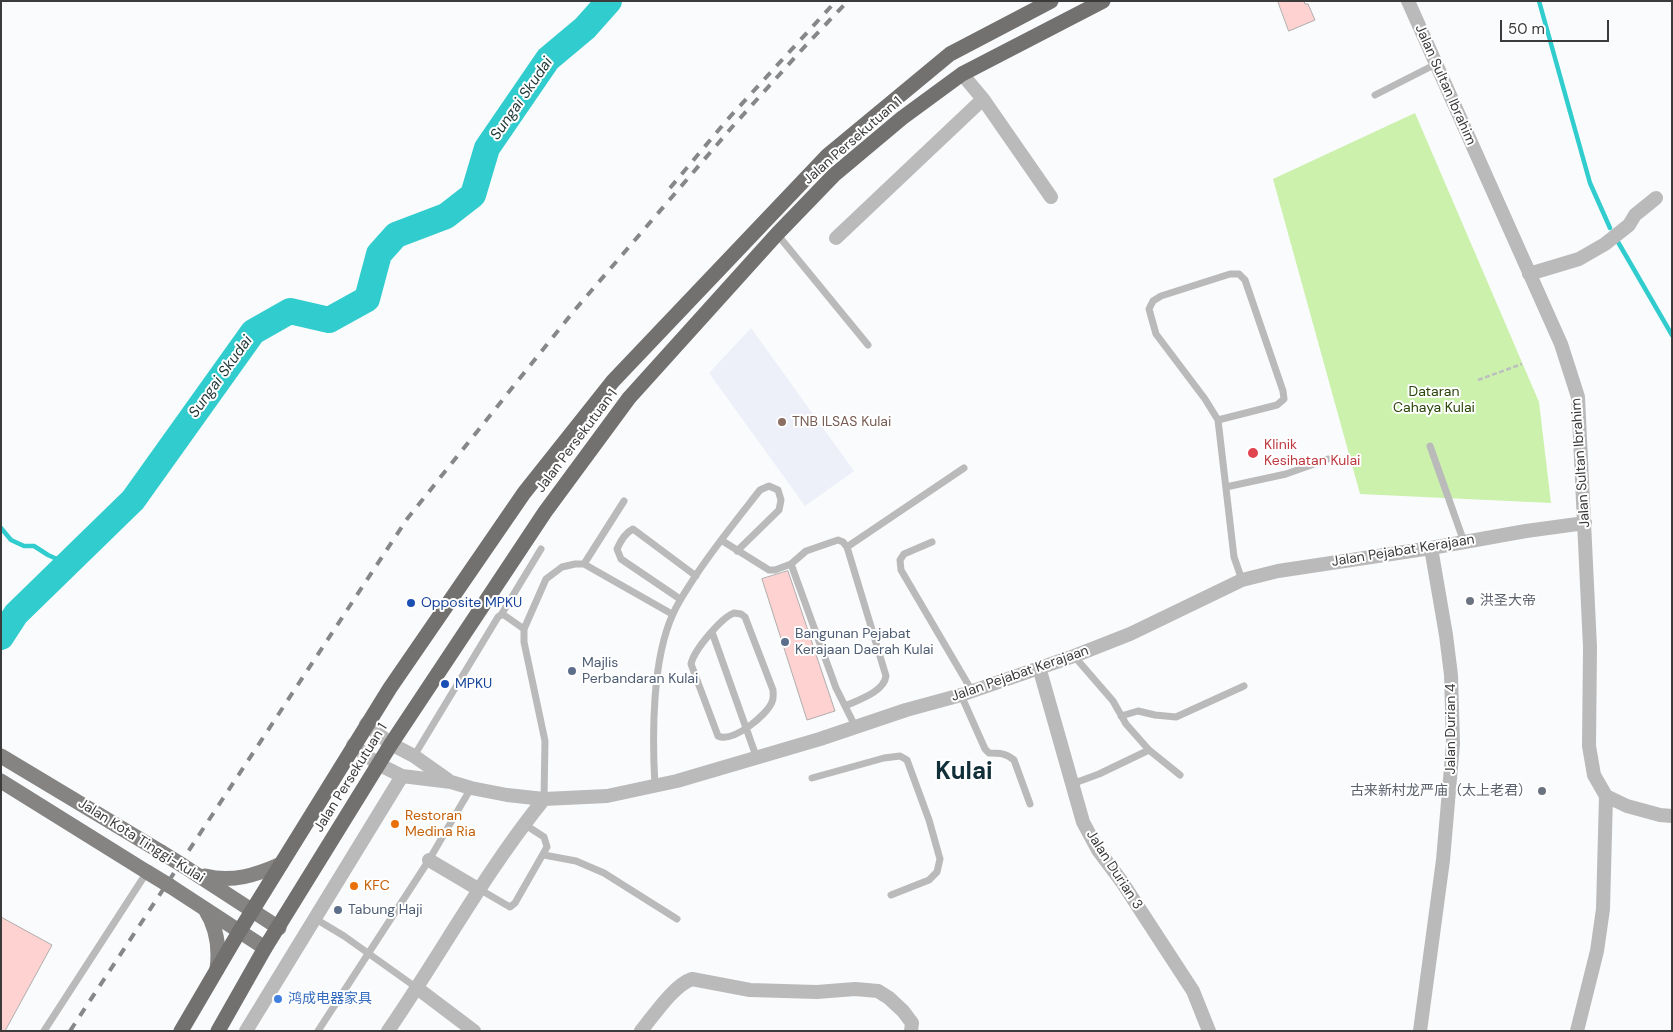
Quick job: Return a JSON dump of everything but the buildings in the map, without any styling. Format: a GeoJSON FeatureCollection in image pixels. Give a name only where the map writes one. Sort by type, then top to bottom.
{"type":"FeatureCollection","features":[{"type":"Feature","properties":{"kind":"highway","name":"Jalan Persekutuan 1"},"geometry":{"type":"LineString","coordinates":[[181,1031],[352,745],[524,493],[613,381],[828,155],[950,54],[1051,1]]}},
{"type":"Feature","properties":{"kind":"highway","name":"Jalan Persekutuan 1"},"geometry":{"type":"LineString","coordinates":[[218,1031],[265,948],[378,764],[545,512],[629,398],[777,234],[834,175],[902,118],[962,74],[1103,1]]}},
{"type":"Feature","properties":{"kind":"main road","name":"Jalan Kota Tinggi-Kulai"},"geometry":{"type":"LineString","coordinates":[[1,756],[182,865],[278,928]]}},
{"type":"Feature","properties":{"kind":"main road","name":"Jalan Kota Tinggi-Kulai"},"geometry":{"type":"LineString","coordinates":[[1,781],[148,872],[265,948]]}},
{"type":"Feature","properties":{"kind":"main road"},"geometry":{"type":"LineString","coordinates":[[196,874],[224,880],[234,879],[261,873],[281,864]]}},
{"type":"Feature","properties":{"kind":"main road"},"geometry":{"type":"LineString","coordinates":[[204,908],[209,916],[218,944],[217,969]]}},
{"type":"Feature","properties":{"kind":"street","name":"Jalan Sultan Ibrahim"},"geometry":{"type":"LineString","coordinates":[[1408,1],[1561,344],[1578,397],[1590,647],[1589,746],[1594,775],[1606,796]]}},
{"type":"Feature","properties":{"kind":"street"},"geometry":{"type":"LineString","coordinates":[[962,74],[983,99],[1052,197]]}},
{"type":"Feature","properties":{"kind":"street"},"geometry":{"type":"LineString","coordinates":[[836,238],[983,99]]}},
{"type":"Feature","properties":{"kind":"street"},"geometry":{"type":"LineString","coordinates":[[1530,274],[1584,257],[1622,231],[1632,222],[1635,215],[1656,198]]}},
{"type":"Feature","properties":{"kind":"street","name":"Jalan Pejabat Kerajaan"},"geometry":{"type":"LineString","coordinates":[[352,745],[378,764],[402,776],[451,782],[508,795],[544,799],[608,796],[655,786],[820,739],[855,726],[966,693],[1074,656],[1130,634],[1242,580],[1278,571],[1585,523]]}},
{"type":"Feature","properties":{"kind":"street","name":"Jalan Durian 4"},"geometry":{"type":"LineString","coordinates":[[1420,1031],[1443,860],[1453,744],[1450,667],[1431,548]]}},
{"type":"Feature","properties":{"kind":"street","name":"Jalan Durian 3"},"geometry":{"type":"LineString","coordinates":[[1039,667],[1083,822],[1094,843],[1193,991],[1209,1031]]}},
{"type":"Feature","properties":{"kind":"street","name":"Jalan Pejabat Kerajaan"},"geometry":{"type":"LineString","coordinates":[[366,724],[391,744],[414,756],[451,782]]}},
{"type":"Feature","properties":{"kind":"street"},"geometry":{"type":"LineString","coordinates":[[246,1031],[402,776]]}},
{"type":"Feature","properties":{"kind":"street"},"geometry":{"type":"LineString","coordinates":[[1576,1031],[1597,951],[1603,909],[1606,796],[1628,806],[1660,815],[1672,816]]}},
{"type":"Feature","properties":{"kind":"street"},"geometry":{"type":"LineString","coordinates":[[388,1031],[418,988],[478,889],[544,799]]}},
{"type":"Feature","properties":{"kind":"street"},"geometry":{"type":"LineString","coordinates":[[428,860],[478,889]]}},
{"type":"Feature","properties":{"kind":"street"},"geometry":{"type":"LineString","coordinates":[[641,1031],[677,988],[692,979],[750,990],[817,992],[855,989],[878,991],[890,998],[904,1011],[912,1022],[911,1031]]}},
{"type":"Feature","properties":{"kind":"street"},"geometry":{"type":"LineString","coordinates":[[418,988],[474,1031]]}},
{"type":"Feature","properties":{"kind":"lane"},"geometry":{"type":"LineString","coordinates":[[1375,95],[1436,64]]}},
{"type":"Feature","properties":{"kind":"lane"},"geometry":{"type":"LineString","coordinates":[[777,234],[868,345]]}},
{"type":"Feature","properties":{"kind":"lane"},"geometry":{"type":"LineString","coordinates":[[1218,420],[1277,405],[1284,399],[1283,390],[1245,280],[1239,274],[1230,274],[1160,296],[1153,300],[1149,309],[1156,334],[1205,399],[1218,420],[1234,556],[1242,580]]}},
{"type":"Feature","properties":{"kind":"lane"},"geometry":{"type":"LineString","coordinates":[[1430,446],[1464,542]]}},
{"type":"Feature","properties":{"kind":"lane"},"geometry":{"type":"LineString","coordinates":[[1226,487],[1286,474],[1328,459]]}},
{"type":"Feature","properties":{"kind":"lane"},"geometry":{"type":"LineString","coordinates":[[847,547],[964,468]]}},
{"type":"Feature","properties":{"kind":"lane"},"geometry":{"type":"LineString","coordinates":[[655,786],[653,761],[656,692],[664,634],[672,614],[680,599],[721,540],[760,490],[768,486],[778,490],[781,500],[779,510],[737,551]]}},
{"type":"Feature","properties":{"kind":"lane"},"geometry":{"type":"LineString","coordinates":[[584,564],[624,501]]}},
{"type":"Feature","properties":{"kind":"lane"},"geometry":{"type":"LineString","coordinates":[[680,599],[621,559],[617,549],[619,543],[632,529],[696,576]]}},
{"type":"Feature","properties":{"kind":"lane"},"geometry":{"type":"LineString","coordinates":[[721,540],[769,570],[775,570],[791,564],[806,552],[838,540],[847,547],[886,676],[881,688],[845,706]]}},
{"type":"Feature","properties":{"kind":"lane"},"geometry":{"type":"LineString","coordinates":[[932,542],[904,554],[900,560],[901,570],[966,693],[985,749],[989,753],[1009,755],[1014,760],[1030,804]]}},
{"type":"Feature","properties":{"kind":"lane"},"geometry":{"type":"LineString","coordinates":[[414,756],[498,616],[501,615],[542,549]]}},
{"type":"Feature","properties":{"kind":"lane"},"geometry":{"type":"LineString","coordinates":[[544,799],[545,740],[524,642],[524,628],[546,579],[562,567],[584,564],[672,614]]}},
{"type":"Feature","properties":{"kind":"lane"},"geometry":{"type":"LineString","coordinates":[[791,564],[836,688],[855,726]]}},
{"type":"Feature","properties":{"kind":"lane"},"geometry":{"type":"LineString","coordinates":[[734,613],[745,617],[773,690],[772,704],[747,730],[725,738],[718,736],[692,669],[692,660],[712,632],[727,616],[734,613]]}},
{"type":"Feature","properties":{"kind":"lane"},"geometry":{"type":"LineString","coordinates":[[501,615],[524,628]]}},
{"type":"Feature","properties":{"kind":"lane"},"geometry":{"type":"LineString","coordinates":[[712,632],[756,756]]}},
{"type":"Feature","properties":{"kind":"lane"},"geometry":{"type":"LineString","coordinates":[[1074,656],[1113,701],[1126,724],[1149,750],[1180,775]]}},
{"type":"Feature","properties":{"kind":"lane"},"geometry":{"type":"LineString","coordinates":[[1122,716],[1138,711],[1155,716],[1176,718],[1244,686]]}},
{"type":"Feature","properties":{"kind":"lane"},"geometry":{"type":"LineString","coordinates":[[1072,784],[1099,774],[1149,750]]}},
{"type":"Feature","properties":{"kind":"lane"},"geometry":{"type":"LineString","coordinates":[[812,778],[884,758],[900,756],[908,760],[929,820],[940,860],[937,872],[929,880],[892,895]]}},
{"type":"Feature","properties":{"kind":"lane"},"geometry":{"type":"LineString","coordinates":[[318,1031],[428,860],[471,788]]}},
{"type":"Feature","properties":{"kind":"lane"},"geometry":{"type":"LineString","coordinates":[[478,889],[510,907],[515,902],[548,847],[544,837],[524,824]]}},
{"type":"Feature","properties":{"kind":"lane"},"geometry":{"type":"LineString","coordinates":[[544,855],[576,861],[604,874],[677,919]]}},
{"type":"Feature","properties":{"kind":"lane"},"geometry":{"type":"LineString","coordinates":[[44,1031],[148,872]]}},
{"type":"Feature","properties":{"kind":"lane"},"geometry":{"type":"LineString","coordinates":[[314,918],[368,952],[418,988]]}},
{"type":"Feature","properties":{"kind":"path"},"geometry":{"type":"LineString","coordinates":[[1478,380],[1522,364]]}},
{"type":"Feature","properties":{"kind":"shaded area","name":"TNB ILSAS Kulai"},"geometry":{"type":"Polygon","coordinates":[[[751,328],[854,471],[805,506],[709,373],[751,328]]]}},
{"type":"Feature","properties":{"kind":"green space","name":"Dataran Cahaya Kulai"},"geometry":{"type":"Polygon","coordinates":[[[1415,113],[1539,402],[1551,503],[1360,494],[1273,179],[1415,113]]]}},
{"type":"Feature","properties":{"kind":"waterway","name":"Sungai Skudai"},"geometry":{"type":"LineString","coordinates":[[1,637],[16,614],[133,500],[253,332],[290,311],[329,320],[367,299],[379,254],[396,235],[446,216],[473,195],[487,148],[548,59],[585,28],[609,1]]}},
{"type":"Feature","properties":{"kind":"waterway"},"geometry":{"type":"LineString","coordinates":[[1539,1],[1590,183],[1610,228]]}},
{"type":"Feature","properties":{"kind":"waterway"},"geometry":{"type":"LineString","coordinates":[[1618,242],[1672,335]]}},
{"type":"Feature","properties":{"kind":"waterway"},"geometry":{"type":"LineString","coordinates":[[1,528],[11,540],[24,546],[34,546],[68,564]]}},
{"type":"Feature","properties":{"kind":"railway"},"geometry":{"type":"LineString","coordinates":[[670,188],[727,120],[836,1]]}},
{"type":"Feature","properties":{"kind":"railway"},"geometry":{"type":"LineString","coordinates":[[70,1031],[407,519],[573,312],[733,126],[848,1]]}},
{"type":"Feature","properties":{"kind":"place","name":"TNB ILSAS Kulai"},"geometry":{"type":"Point","coordinates":[782,422]}},
{"type":"Feature","properties":{"kind":"place","name":"Klinik Kesihatan Kulai"},"geometry":{"type":"Point","coordinates":[1253,453]}},
{"type":"Feature","properties":{"kind":"place","name":"洪圣大帝"},"geometry":{"type":"Point","coordinates":[1470,601]}},
{"type":"Feature","properties":{"kind":"place","name":"Opposite MPKU"},"geometry":{"type":"Point","coordinates":[411,603]}},
{"type":"Feature","properties":{"kind":"place","name":"Bangunan Pejabat Kerajaan Daerah Kulai"},"geometry":{"type":"Point","coordinates":[785,642]}},
{"type":"Feature","properties":{"kind":"place","name":"Majlis Perbandaran Kulai"},"geometry":{"type":"Point","coordinates":[572,671]}},
{"type":"Feature","properties":{"kind":"place","name":"MPKU"},"geometry":{"type":"Point","coordinates":[445,684]}},
{"type":"Feature","properties":{"kind":"place","name":"古来新村龙严庙（太上老君）"},"geometry":{"type":"Point","coordinates":[1542,791]}},
{"type":"Feature","properties":{"kind":"place","name":"Restoran Medina Ria"},"geometry":{"type":"Point","coordinates":[395,824]}},
{"type":"Feature","properties":{"kind":"place","name":"KFC"},"geometry":{"type":"Point","coordinates":[354,886]}},
{"type":"Feature","properties":{"kind":"place","name":"Tabung Haji"},"geometry":{"type":"Point","coordinates":[338,910]}},
{"type":"Feature","properties":{"kind":"place","name":"鸿成电器家具"},"geometry":{"type":"Point","coordinates":[278,999]}},
{"type":"Feature","properties":{"kind":"district","name":"Kulai"},"geometry":{"type":"Point","coordinates":[964,773]}}]}
